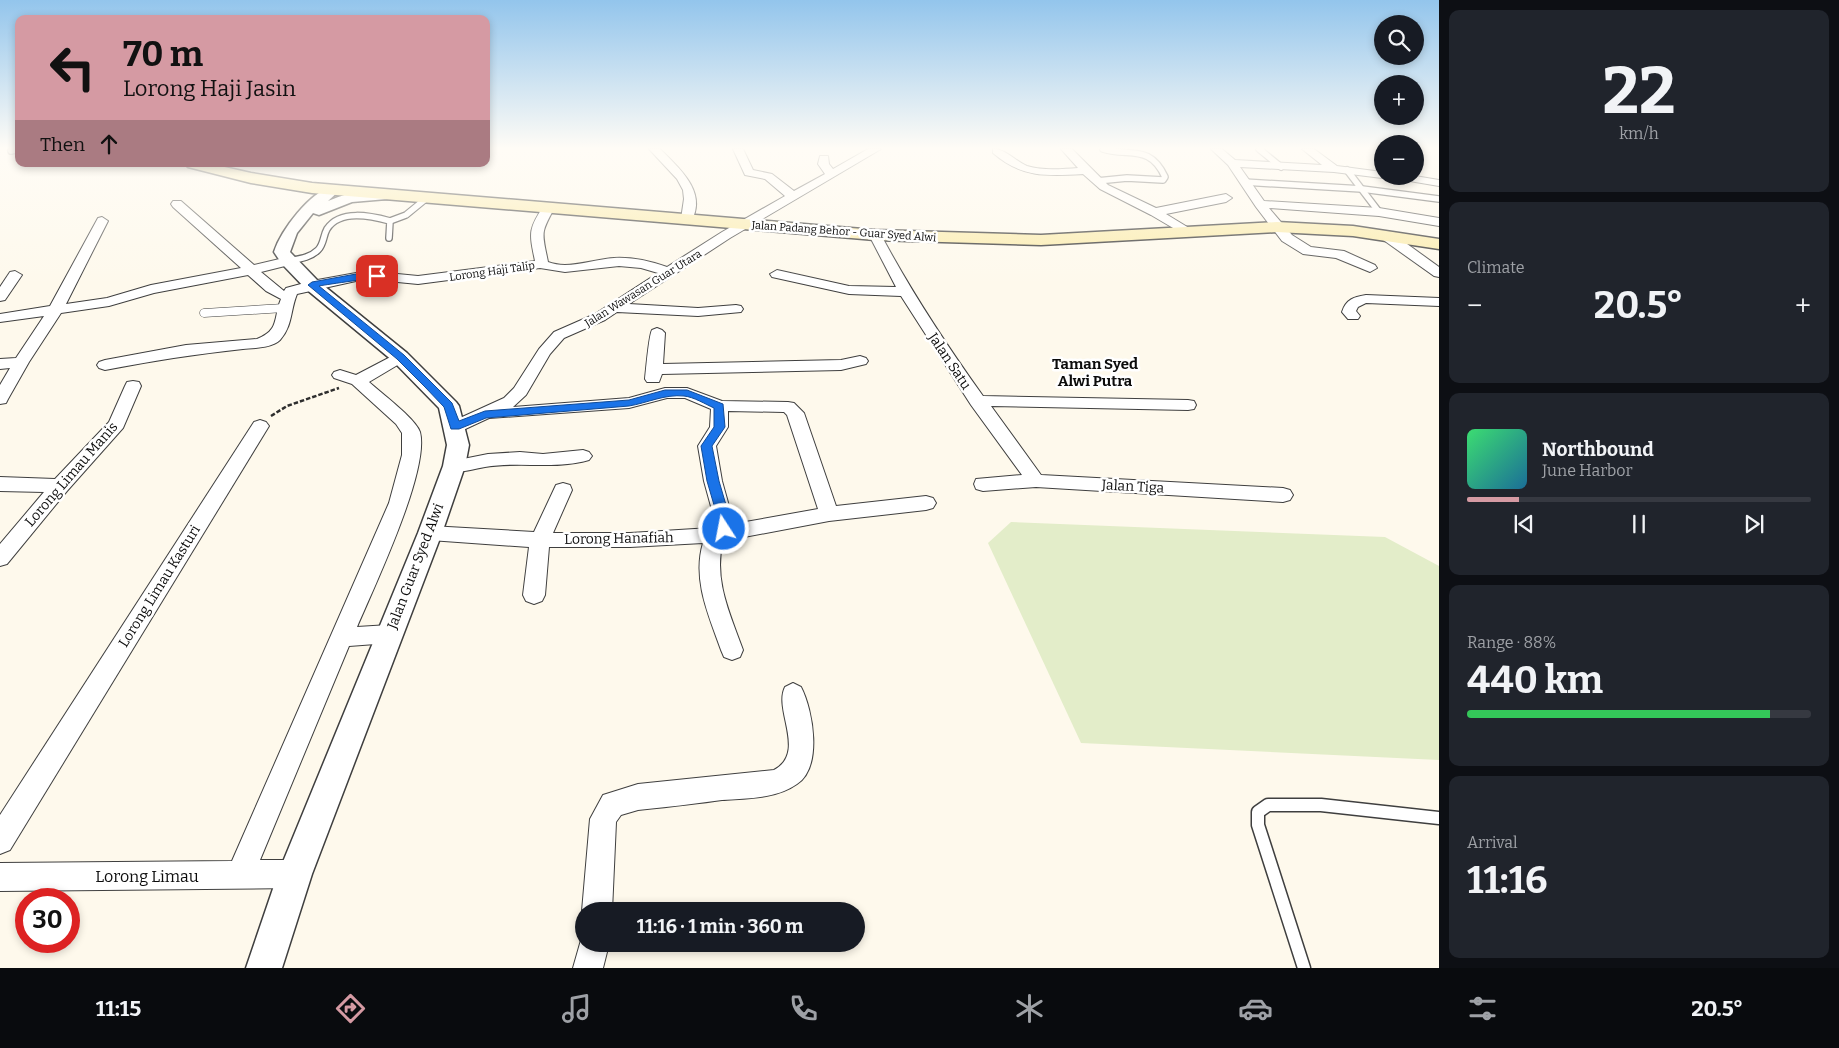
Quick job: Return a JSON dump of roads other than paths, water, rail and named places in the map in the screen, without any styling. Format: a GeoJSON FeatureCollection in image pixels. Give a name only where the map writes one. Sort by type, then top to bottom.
{"type":"FeatureCollection","features":[{"type":"Feature","properties":{"kind":"main road","name":"Jalan Padang Behor - Guar Syed Alwi"},"geometry":{"type":"LineString","coordinates":[[383,194],[875,235],[964,240],[1041,240],[1277,226],[1387,236],[1439,244]]}},
{"type":"Feature","properties":{"kind":"street"},"geometry":{"type":"LineString","coordinates":[[306,216],[312,198],[309,194]]}},
{"type":"Feature","properties":{"kind":"street"},"geometry":{"type":"LineString","coordinates":[[0,318],[50,317],[151,289],[257,275],[288,261],[282,252],[284,242],[306,216],[333,194]]}},
{"type":"Feature","properties":{"kind":"street"},"geometry":{"type":"LineString","coordinates":[[687,219],[690,194]]}},
{"type":"Feature","properties":{"kind":"street","name":"Jalan Wawasan Guar Utara"},"geometry":{"type":"LineString","coordinates":[[455,426],[510,402],[520,391],[544,352],[559,335],[600,317],[744,224],[795,194]]}},
{"type":"Feature","properties":{"kind":"street"},"geometry":{"type":"LineString","coordinates":[[1118,194],[1155,212],[1184,231]]}},
{"type":"Feature","properties":{"kind":"street"},"geometry":{"type":"LineString","coordinates":[[1253,194],[1287,238],[1308,251],[1339,254],[1370,268]]}},
{"type":"Feature","properties":{"kind":"street"},"geometry":{"type":"LineString","coordinates":[[306,216],[340,200],[358,196],[392,195]]}},
{"type":"Feature","properties":{"kind":"street"},"geometry":{"type":"LineString","coordinates":[[1155,212],[1226,198]]}},
{"type":"Feature","properties":{"kind":"street"},"geometry":{"type":"LineString","coordinates":[[105,365],[186,350],[260,344],[273,338],[283,324],[286,302],[281,295],[177,204]]}},
{"type":"Feature","properties":{"kind":"street"},"geometry":{"type":"LineString","coordinates":[[1260,204],[1379,212],[1439,222]]}},
{"type":"Feature","properties":{"kind":"street"},"geometry":{"type":"LineString","coordinates":[[542,264],[536,234],[537,228],[549,207]]}},
{"type":"Feature","properties":{"kind":"street"},"geometry":{"type":"LineString","coordinates":[[0,399],[50,317],[102,222]]}},
{"type":"Feature","properties":{"kind":"street","name":"Jalan Satu"},"geometry":{"type":"LineString","coordinates":[[875,235],[904,292],[977,401],[1036,481]]}},
{"type":"Feature","properties":{"kind":"street"},"geometry":{"type":"LineString","coordinates":[[1387,236],[1439,273]]}},
{"type":"Feature","properties":{"kind":"street","name":"Jalan Guar Syed Alwi"},"geometry":{"type":"LineString","coordinates":[[264,968],[295,874],[430,533],[454,466],[458,445],[449,406],[400,357],[312,285],[288,261]]}},
{"type":"Feature","properties":{"kind":"street","name":"Lorong Haji Talip"},"geometry":{"type":"LineString","coordinates":[[286,302],[291,291],[312,285],[366,276],[418,280],[542,264],[554,268],[614,262],[652,266],[670,273]]}},
{"type":"Feature","properties":{"kind":"street"},"geometry":{"type":"LineString","coordinates":[[777,274],[849,290],[904,292]]}},
{"type":"Feature","properties":{"kind":"street"},"geometry":{"type":"LineString","coordinates":[[0,296],[15,275]]}},
{"type":"Feature","properties":{"kind":"street"},"geometry":{"type":"LineString","coordinates":[[1353,316],[1349,312],[1350,306],[1355,302],[1366,299],[1438,303]]}},
{"type":"Feature","properties":{"kind":"street"},"geometry":{"type":"LineString","coordinates":[[614,308],[698,312],[736,309]]}},
{"type":"Feature","properties":{"kind":"street"},"geometry":{"type":"LineString","coordinates":[[649,398],[658,355],[657,333]]}},
{"type":"Feature","properties":{"kind":"street"},"geometry":{"type":"LineString","coordinates":[[240,875],[399,503],[411,455],[411,432],[402,420],[349,378],[400,357]]}},
{"type":"Feature","properties":{"kind":"street"},"geometry":{"type":"LineString","coordinates":[[655,369],[841,365],[860,361]]}},
{"type":"Feature","properties":{"kind":"street"},"geometry":{"type":"LineString","coordinates":[[0,364],[21,362]]}},
{"type":"Feature","properties":{"kind":"street","name":"Lorong Limau Manis"},"geometry":{"type":"LineString","coordinates":[[0,558],[60,486],[117,424],[134,386]]}},
{"type":"Feature","properties":{"kind":"street"},"geometry":{"type":"LineString","coordinates":[[485,414],[629,403],[665,393],[687,393],[720,406],[788,407],[795,412],[828,514]]}},
{"type":"Feature","properties":{"kind":"street"},"geometry":{"type":"LineString","coordinates":[[977,401],[1188,405]]}},
{"type":"Feature","properties":{"kind":"street"},"geometry":{"type":"LineString","coordinates":[[720,406],[720,427],[707,446],[713,481],[725,522],[724,529],[715,534],[709,556],[711,590],[732,650]]}},
{"type":"Feature","properties":{"kind":"street","name":"Lorong Limau Kasturi"},"geometry":{"type":"LineString","coordinates":[[0,840],[260,426]]}},
{"type":"Feature","properties":{"kind":"street"},"geometry":{"type":"LineString","coordinates":[[454,466],[488,460],[520,458],[543,460],[583,456]]}},
{"type":"Feature","properties":{"kind":"street","name":"Jalan Tiga"},"geometry":{"type":"LineString","coordinates":[[983,484],[1036,481],[1283,495]]}},
{"type":"Feature","properties":{"kind":"street"},"geometry":{"type":"LineString","coordinates":[[0,484],[60,486]]}},
{"type":"Feature","properties":{"kind":"street"},"geometry":{"type":"LineString","coordinates":[[534,595],[540,540],[563,490]]}},
{"type":"Feature","properties":{"kind":"street","name":"Lorong Hanafiah"},"geometry":{"type":"LineString","coordinates":[[430,533],[540,540],[630,540],[715,534],[828,514],[926,503]]}},
{"type":"Feature","properties":{"kind":"street"},"geometry":{"type":"LineString","coordinates":[[342,637],[389,634]]}},
{"type":"Feature","properties":{"kind":"street"},"geometry":{"type":"LineString","coordinates":[[597,902],[603,819],[612,804],[638,797],[774,782],[791,774],[798,762],[802,734],[793,694]]}},
{"type":"Feature","properties":{"kind":"street","name":"Lorong Limau"},"geometry":{"type":"LineString","coordinates":[[0,877],[295,874]]}},
{"type":"Feature","properties":{"kind":"street"},"geometry":{"type":"LineString","coordinates":[[588,968],[592,952]]}},
{"type":"Feature","properties":{"kind":"lane"},"geometry":{"type":"LineString","coordinates":[[1366,194],[1379,212]]}},
{"type":"Feature","properties":{"kind":"lane"},"geometry":{"type":"LineString","coordinates":[[1398,194],[1439,200]]}},
{"type":"Feature","properties":{"kind":"lane"},"geometry":{"type":"LineString","coordinates":[[288,261],[312,255],[320,249],[327,228],[336,220],[352,216],[366,216],[390,221],[406,215],[428,197]]}},
{"type":"Feature","properties":{"kind":"lane"},"geometry":{"type":"LineString","coordinates":[[388,238],[390,221]]}},
{"type":"Feature","properties":{"kind":"lane"},"geometry":{"type":"LineString","coordinates":[[204,313],[286,302]]}},
{"type":"Feature","properties":{"kind":"lane"},"geometry":{"type":"LineString","coordinates":[[1304,968],[1258,825],[1258,812],[1268,805],[1321,805],[1439,818]]}},
{"type":"Feature","properties":{"kind":"district","name":"Taman Syed Alwi Putra"},"geometry":{"type":"Point","coordinates":[1095,372]}}]}
